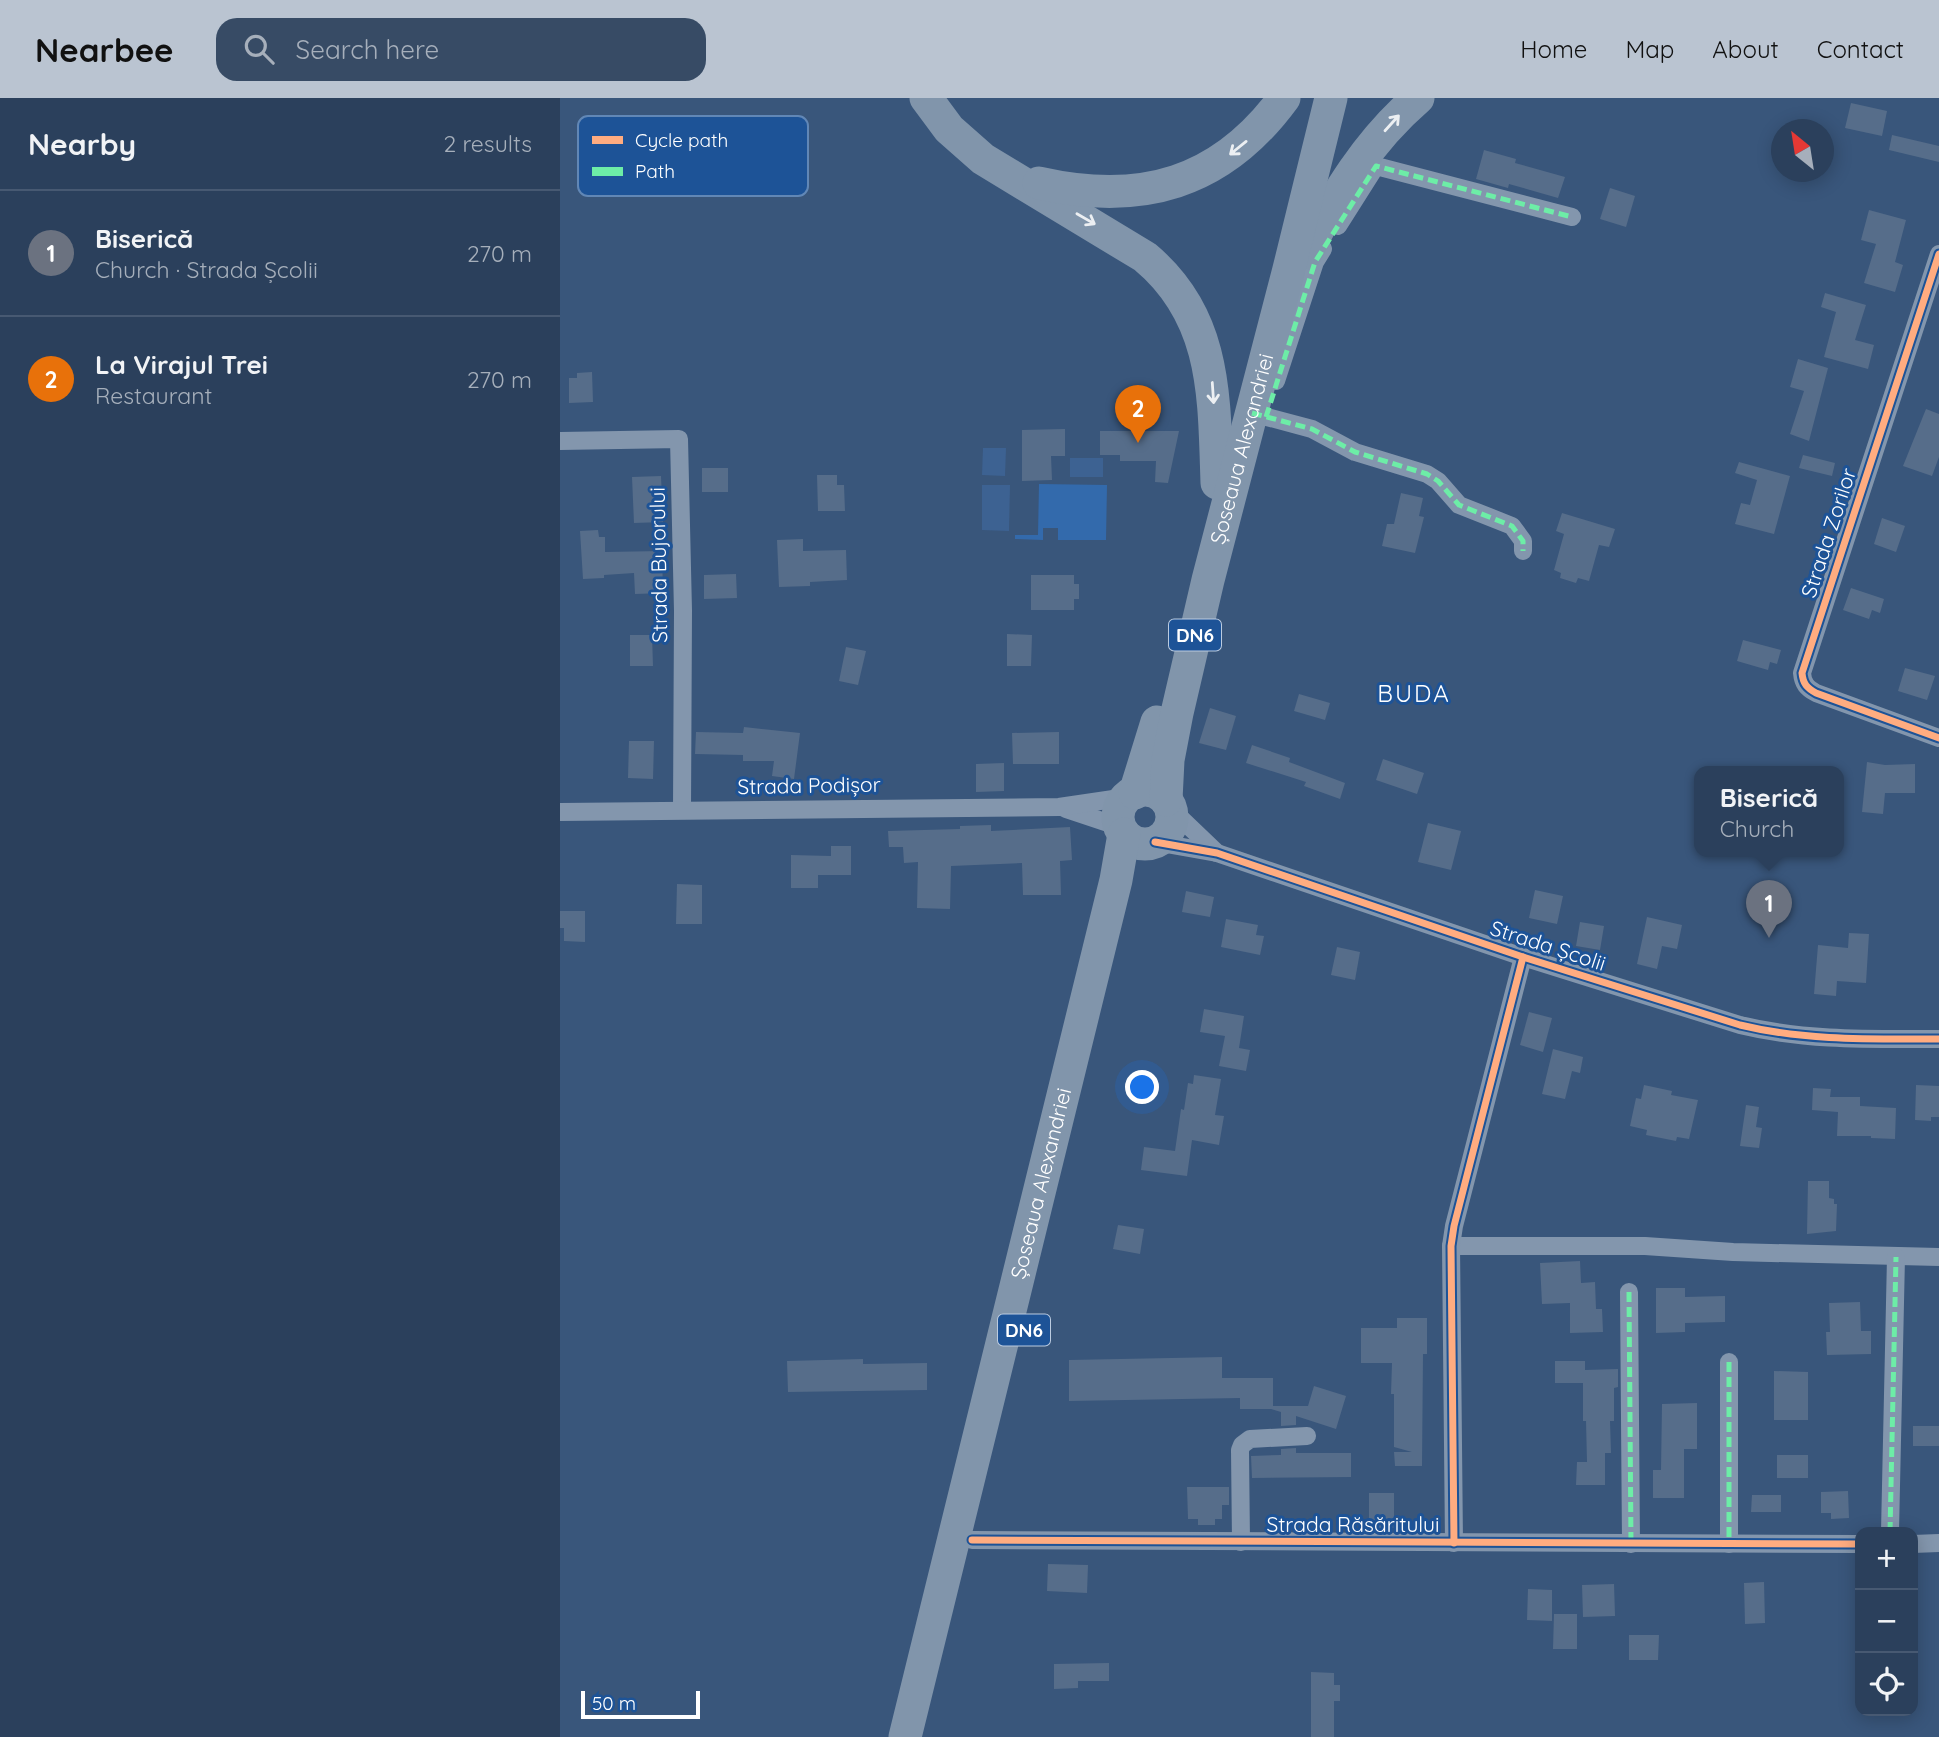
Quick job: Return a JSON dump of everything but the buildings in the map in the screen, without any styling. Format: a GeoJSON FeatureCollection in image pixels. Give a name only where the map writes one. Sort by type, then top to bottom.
{"type":"FeatureCollection","features":[{"type":"Feature","properties":{"kind":"highway"},"geometry":{"type":"LineString","coordinates":[[926,98],[957,136],[983,159],[1145,257],[1176,287],[1195,321],[1207,354],[1212,379],[1217,483]]}},
{"type":"Feature","properties":{"kind":"highway"},"geometry":{"type":"LineString","coordinates":[[1006,173],[1041,183],[1101,192],[1135,191],[1166,185],[1198,173],[1227,156],[1251,137],[1284,98]]}},
{"type":"Feature","properties":{"kind":"highway","name":"Șoseaua Alexandriei"},"geometry":{"type":"LineString","coordinates":[[922,1737],[1134,885],[1160,709],[1314,98]]}},
{"type":"Feature","properties":{"kind":"highway","name":"Șoseaua Alexandriei"},"geometry":{"type":"LineString","coordinates":[[905,1737],[1116,880],[1168,760],[1208,580],[1259,415],[1280,305],[1331,98]]}},
{"type":"Feature","properties":{"kind":"highway"},"geometry":{"type":"LineString","coordinates":[[1280,305],[1340,190],[1365,152],[1397,116],[1418,98]]}},
{"type":"Feature","properties":{"kind":"street"},"geometry":{"type":"LineString","coordinates":[[1523,551],[1523,541],[1513,526],[1459,505],[1438,481],[1427,474],[1355,452],[1312,429],[1259,415],[1315,262],[1377,166],[1572,217]]}},
{"type":"Feature","properties":{"kind":"street","name":"Strada Zorilor"},"geometry":{"type":"LineString","coordinates":[[1939,254],[1932,300],[1802,673],[1807,688],[1816,694],[1939,738]]}},
{"type":"Feature","properties":{"kind":"street","name":"Strada Bujorului"},"geometry":{"type":"LineString","coordinates":[[560,441],[679,439],[683,611],[682,810]]}},
{"type":"Feature","properties":{"kind":"street","name":"Strada Podișor"},"geometry":{"type":"LineString","coordinates":[[560,812],[1059,807],[1143,818]]}},
{"type":"Feature","properties":{"kind":"street","name":"Strada Podișor"},"geometry":{"type":"LineString","coordinates":[[1059,807],[1143,818]]}},
{"type":"Feature","properties":{"kind":"street","name":"Strada Școlii"},"geometry":{"type":"LineString","coordinates":[[1143,818],[1217,853],[1523,957],[1765,1031],[1824,1038],[1939,1039]]}},
{"type":"Feature","properties":{"kind":"street","name":"Strada Școlii"},"geometry":{"type":"LineString","coordinates":[[1143,818],[1217,853]]}},
{"type":"Feature","properties":{"kind":"street"},"geometry":{"type":"LineString","coordinates":[[1454,1543],[1451,1246],[1523,957]]}},
{"type":"Feature","properties":{"kind":"street"},"geometry":{"type":"LineString","coordinates":[[1451,1246],[1645,1247],[1896,1257],[1939,1256]]}},
{"type":"Feature","properties":{"kind":"street"},"geometry":{"type":"LineString","coordinates":[[1890,1527],[1896,1257]]}},
{"type":"Feature","properties":{"kind":"street"},"geometry":{"type":"LineString","coordinates":[[1629,1292],[1631,1544]]}},
{"type":"Feature","properties":{"kind":"street"},"geometry":{"type":"LineString","coordinates":[[1729,1362],[1729,1544]]}},
{"type":"Feature","properties":{"kind":"street"},"geometry":{"type":"LineString","coordinates":[[1241,1542],[1242,1445],[1250,1439],[1307,1436]]}},
{"type":"Feature","properties":{"kind":"street","name":"Strada Răsăritului"},"geometry":{"type":"LineString","coordinates":[[972,1540],[1855,1544]]}},
{"type":"Feature","properties":{"kind":"street"},"geometry":{"type":"LineString","coordinates":[[1918,1544],[1939,1543]]}},
{"type":"Feature","properties":{"kind":"shaded area"},"geometry":{"type":"Polygon","coordinates":[[[983,448],[1006,448],[1005,476],[982,475],[983,448]]]}},
{"type":"Feature","properties":{"kind":"shaded area"},"geometry":{"type":"Polygon","coordinates":[[[1070,458],[1103,458],[1103,477],[1070,477],[1070,458]]]}},
{"type":"Feature","properties":{"kind":"shaded area"},"geometry":{"type":"Polygon","coordinates":[[[1039,484],[1107,485],[1106,540],[1058,540],[1058,528],[1043,528],[1043,540],[1015,539],[1015,535],[1038,535],[1039,484]]]}},
{"type":"Feature","properties":{"kind":"shaded area"},"geometry":{"type":"Polygon","coordinates":[[[982,485],[1010,485],[1009,531],[982,530],[982,485]]]}},
{"type":"Feature","properties":{"kind":"marked path"},"geometry":{"type":"LineString","coordinates":[[1266,417],[1315,262],[1376,166],[1572,217]]}},
{"type":"Feature","properties":{"kind":"marked path"},"geometry":{"type":"LineString","coordinates":[[1252,413],[1312,429],[1355,452],[1427,474],[1438,481],[1459,505],[1512,526],[1523,541],[1523,551]]}},
{"type":"Feature","properties":{"kind":"marked path"},"geometry":{"type":"LineString","coordinates":[[1890,1527],[1896,1257]]}},
{"type":"Feature","properties":{"kind":"marked path"},"geometry":{"type":"LineString","coordinates":[[1629,1292],[1631,1544]]}},
{"type":"Feature","properties":{"kind":"marked path"},"geometry":{"type":"LineString","coordinates":[[1729,1362],[1729,1544]]}},
{"type":"Feature","properties":{"kind":"cycle path"},"geometry":{"type":"LineString","coordinates":[[1939,254],[1802,673],[1806,685],[1816,693],[1939,738]]}},
{"type":"Feature","properties":{"kind":"cycle path"},"geometry":{"type":"LineString","coordinates":[[1155,842],[1217,853],[1523,957],[1740,1025],[1814,1036],[1939,1039]]}},
{"type":"Feature","properties":{"kind":"cycle path"},"geometry":{"type":"LineString","coordinates":[[1454,1543],[1451,1246],[1523,957]]}},
{"type":"Feature","properties":{"kind":"cycle path"},"geometry":{"type":"LineString","coordinates":[[972,1540],[1855,1544]]}},
{"type":"Feature","properties":{"kind":"place","name":"La Virajul Trei"},"geometry":{"type":"Point","coordinates":[1138,443]}},
{"type":"Feature","properties":{"kind":"place","name":"Biserică"},"geometry":{"type":"Point","coordinates":[1769,938]}},
{"type":"Feature","properties":{"kind":"district","name":"BUDA"},"geometry":{"type":"Point","coordinates":[1414,694]}}]}
